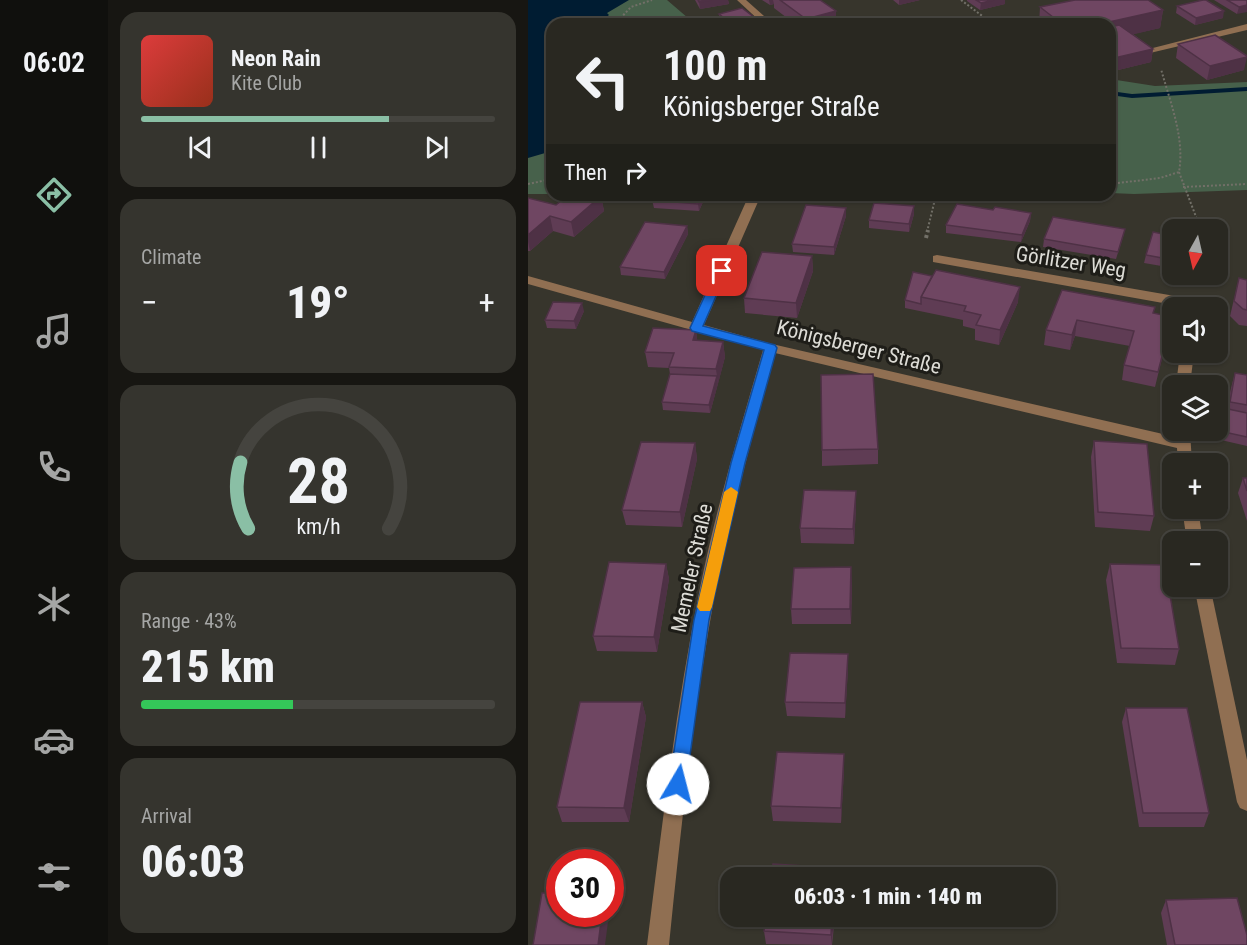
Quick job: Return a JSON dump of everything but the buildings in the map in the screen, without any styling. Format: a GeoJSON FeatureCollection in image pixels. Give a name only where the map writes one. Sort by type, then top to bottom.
{"type":"FeatureCollection","features":[{"type":"Feature","properties":{"kind":"street"},"geometry":{"type":"LineString","coordinates":[[741,0],[761,18]]}},
{"type":"Feature","properties":{"kind":"street"},"geometry":{"type":"LineString","coordinates":[[1150,50],[1247,27]]}},
{"type":"Feature","properties":{"kind":"street"},"geometry":{"type":"LineString","coordinates":[[1182,32],[1191,39]]}},
{"type":"Feature","properties":{"kind":"street"},"geometry":{"type":"LineString","coordinates":[[696,328],[752,201]]}},
{"type":"Feature","properties":{"kind":"street","name":"Görlitzer Weg"},"geometry":{"type":"LineString","coordinates":[[937,259],[1162,300]]}},
{"type":"Feature","properties":{"kind":"street","name":"Königsberger Straße"},"geometry":{"type":"LineString","coordinates":[[528,280],[770,348],[1162,432]]}},
{"type":"Feature","properties":{"kind":"street","name":"Memeler Straße"},"geometry":{"type":"LineString","coordinates":[[658,945],[671,831],[702,620],[738,463],[770,348]]}},
{"type":"Feature","properties":{"kind":"street"},"geometry":{"type":"LineString","coordinates":[[1204,597],[1247,801]]}},
{"type":"Feature","properties":{"kind":"path"},"geometry":{"type":"LineString","coordinates":[[621,18],[640,0]]}},
{"type":"Feature","properties":{"kind":"path"},"geometry":{"type":"LineString","coordinates":[[631,7],[652,0]]}},
{"type":"Feature","properties":{"kind":"path"},"geometry":{"type":"LineString","coordinates":[[961,0],[985,18]]}},
{"type":"Feature","properties":{"kind":"path"},"geometry":{"type":"LineString","coordinates":[[1150,50],[1158,56],[1180,143],[1182,164],[1179,172],[1183,188],[1197,219]]}},
{"type":"Feature","properties":{"kind":"path"},"geometry":{"type":"LineString","coordinates":[[1116,183],[1161,178],[1179,172]]}},
{"type":"Feature","properties":{"kind":"path"},"geometry":{"type":"LineString","coordinates":[[528,184],[546,180]]}},
{"type":"Feature","properties":{"kind":"path"},"geometry":{"type":"LineString","coordinates":[[1183,188],[1247,184]]}},
{"type":"Feature","properties":{"kind":"path"},"geometry":{"type":"LineString","coordinates":[[935,201],[924,249],[937,259]]}},
{"type":"Feature","properties":{"kind":"green space"},"geometry":{"type":"Polygon","coordinates":[[[528,0],[667,0],[688,18],[546,18],[546,194],[528,194],[528,0]]]}},
{"type":"Feature","properties":{"kind":"green space"},"geometry":{"type":"Polygon","coordinates":[[[1116,80],[1155,86],[1247,82],[1247,190],[1116,193],[1116,80]]]}},
{"type":"Feature","properties":{"kind":"water"},"geometry":{"type":"Polygon","coordinates":[[[528,0],[629,0],[607,13],[609,15],[605,18],[546,18],[546,153],[528,158],[528,0]]]}},
{"type":"Feature","properties":{"kind":"waterway"},"geometry":{"type":"LineString","coordinates":[[1116,94],[1132,96],[1247,89]]}},
{"type":"Feature","properties":{"kind":"slow traffic"},"geometry":{"type":"LineString","coordinates":[[705,607],[731,492]]}},
{"type":"Feature","properties":{"kind":"route"},"geometry":{"type":"LineString","coordinates":[[678,784],[702,620],[738,463],[770,348],[696,328],[722,271]]}}]}
